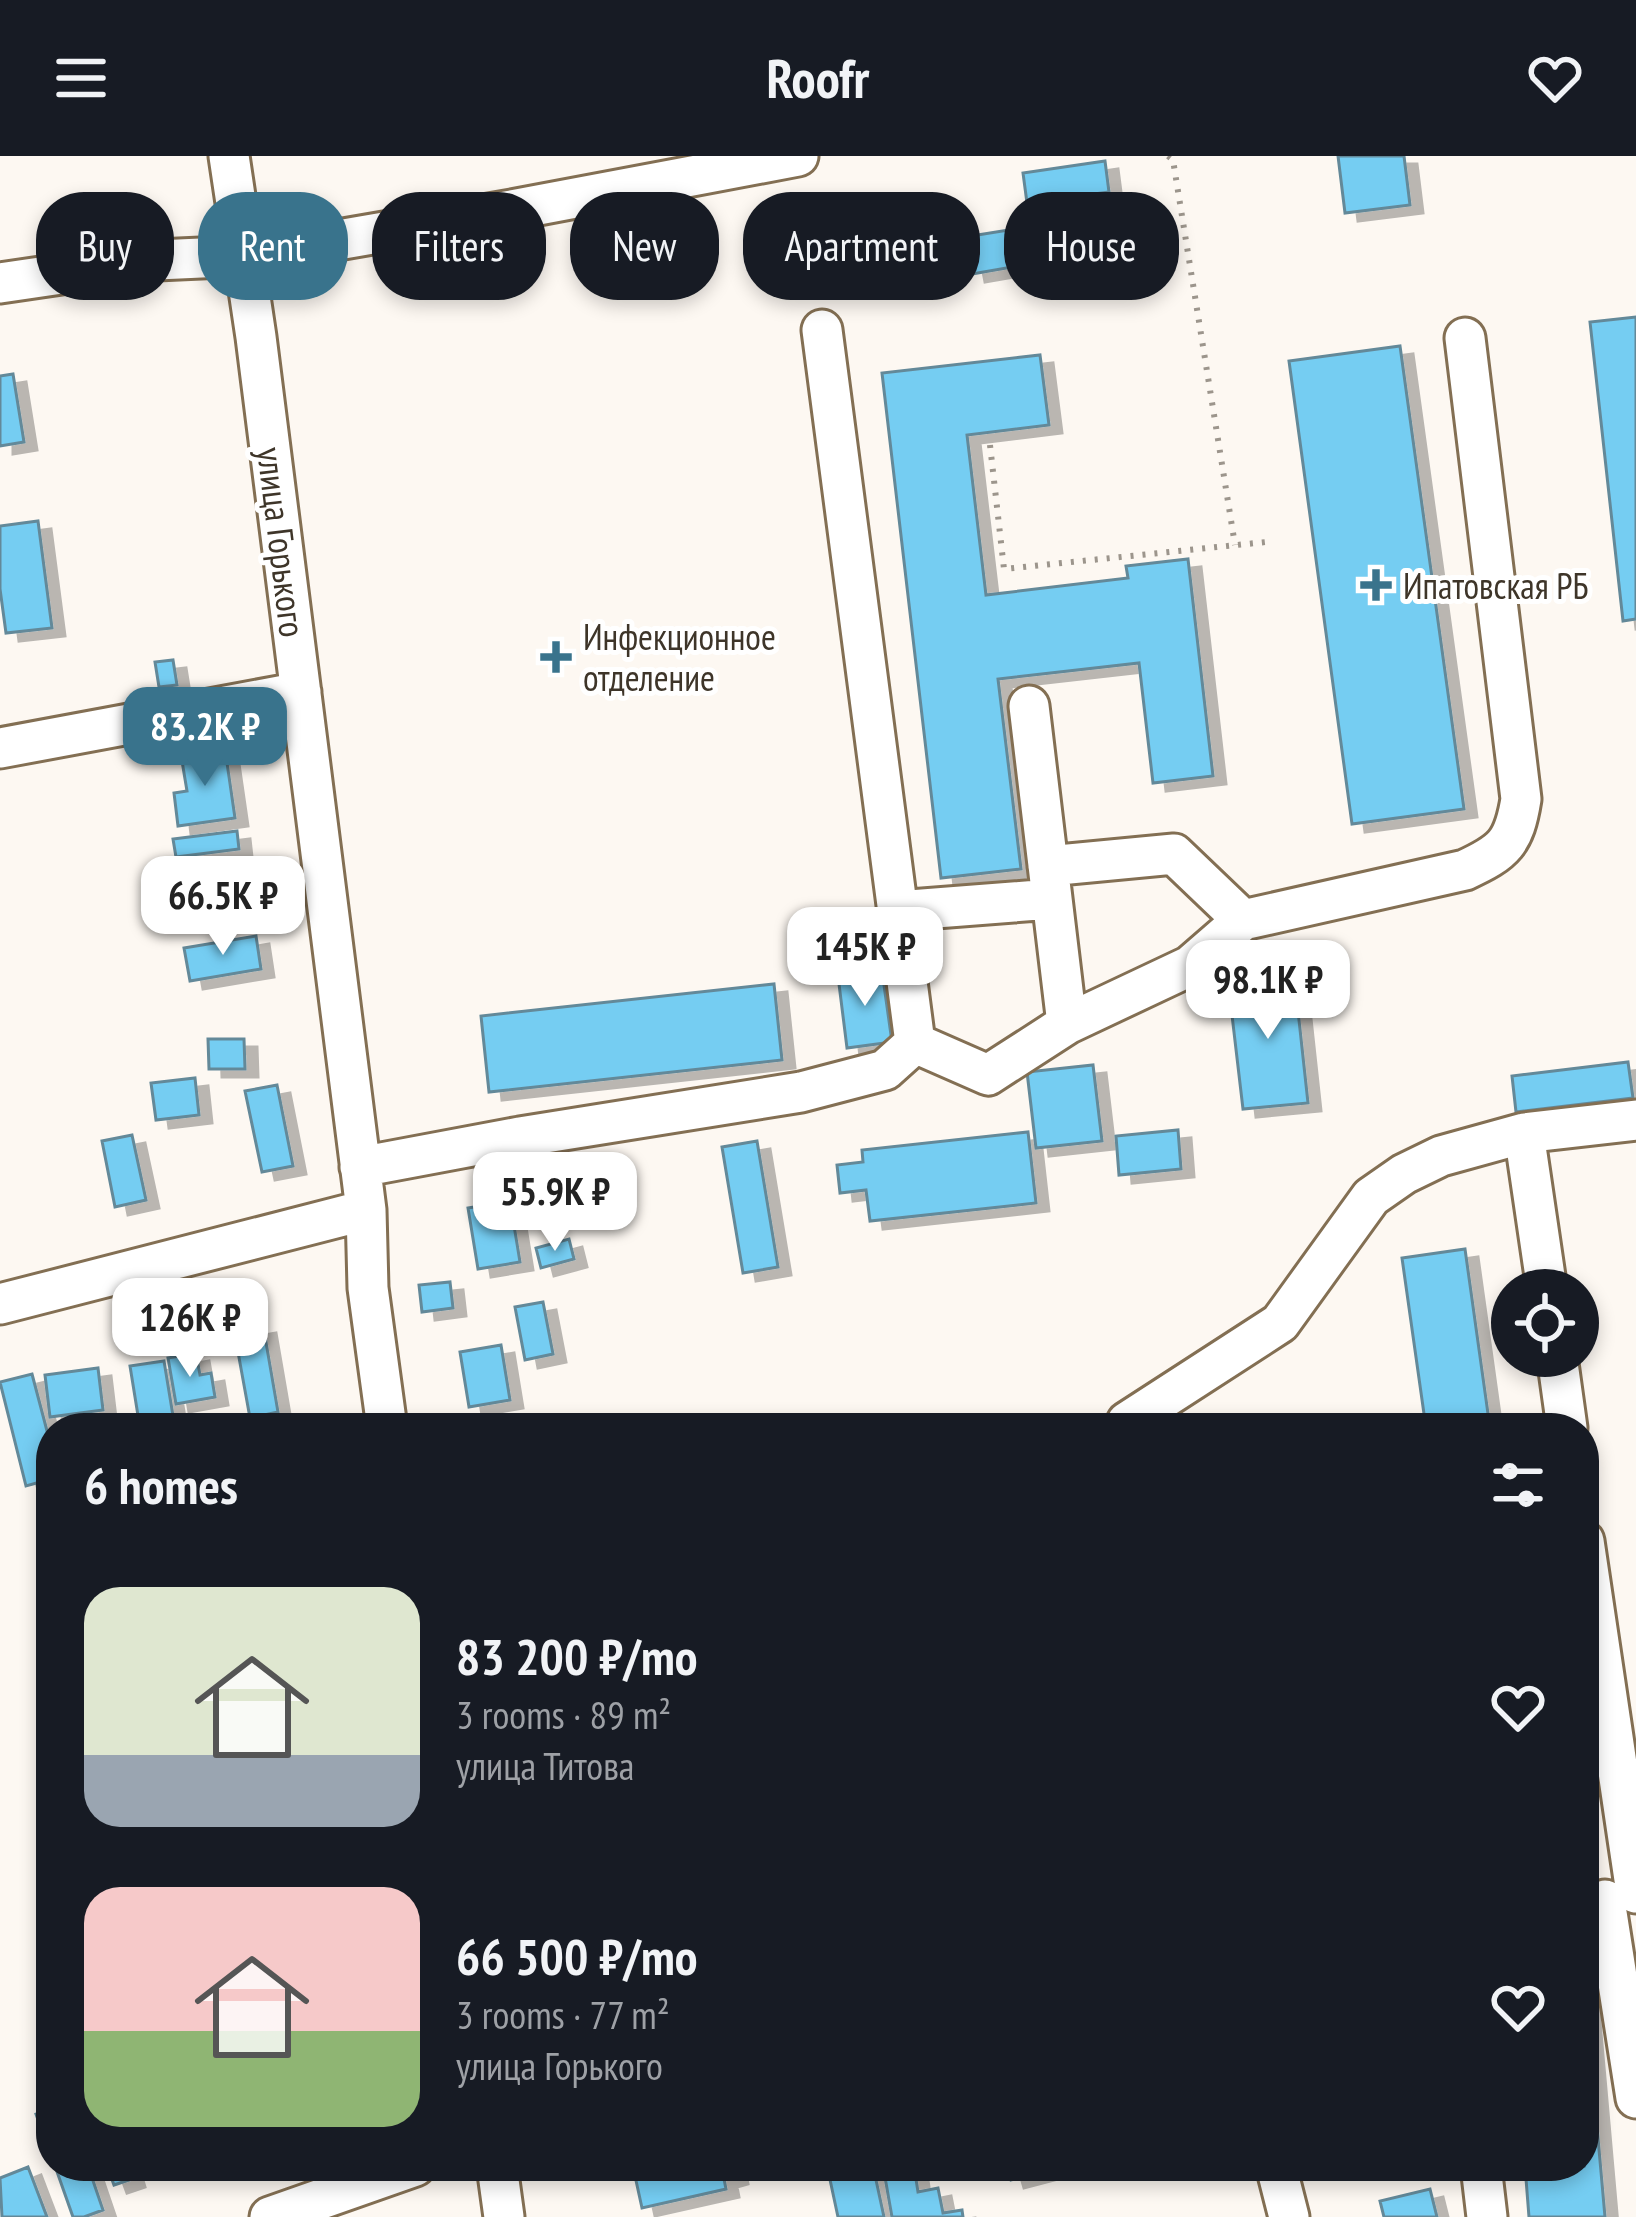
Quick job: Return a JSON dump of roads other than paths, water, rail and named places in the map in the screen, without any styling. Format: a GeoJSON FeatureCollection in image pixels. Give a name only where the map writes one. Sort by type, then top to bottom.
{"type":"FeatureCollection","features":[{"type":"Feature","properties":{"kind":"street","name":"улица Горького"},"geometry":{"type":"LineString","coordinates":[[230,156],[235,192]]}},
{"type":"Feature","properties":{"kind":"street"},"geometry":{"type":"LineString","coordinates":[[348,238],[798,156]]}},
{"type":"Feature","properties":{"kind":"street"},"geometry":{"type":"LineString","coordinates":[[0,283],[198,258]]}},
{"type":"Feature","properties":{"kind":"street","name":"улица Горького"},"geometry":{"type":"LineString","coordinates":[[251,300],[366,1210],[368,1288],[385,1413]]}},
{"type":"Feature","properties":{"kind":"street"},"geometry":{"type":"LineString","coordinates":[[822,330],[915,1043]]}},
{"type":"Feature","properties":{"kind":"street"},"geometry":{"type":"LineString","coordinates":[[915,1043],[988,1075],[1067,1024],[1190,966],[1243,920],[1465,870],[1507,845],[1516,828],[1520,800],[1465,338]]}},
{"type":"Feature","properties":{"kind":"street"},"geometry":{"type":"LineString","coordinates":[[0,748],[301,692]]}},
{"type":"Feature","properties":{"kind":"street"},"geometry":{"type":"LineString","coordinates":[[1029,706],[1067,1024]]}},
{"type":"Feature","properties":{"kind":"street"},"geometry":{"type":"LineString","coordinates":[[897,911],[1174,854],[1243,920]]}},
{"type":"Feature","properties":{"kind":"street"},"geometry":{"type":"LineString","coordinates":[[360,1167],[801,1092],[885,1070],[915,1043]]}},
{"type":"Feature","properties":{"kind":"street"},"geometry":{"type":"LineString","coordinates":[[1141,1413],[1280,1323],[1371,1197],[1404,1174],[1441,1156],[1524,1133],[1636,1120]]}},
{"type":"Feature","properties":{"kind":"street"},"geometry":{"type":"LineString","coordinates":[[1524,1133],[1544,1269]]}},
{"type":"Feature","properties":{"kind":"street"},"geometry":{"type":"LineString","coordinates":[[0,1304],[366,1210]]}},
{"type":"Feature","properties":{"kind":"street"},"geometry":{"type":"LineString","coordinates":[[1560,1377],[1566,1413]]}},
{"type":"Feature","properties":{"kind":"street"},"geometry":{"type":"LineString","coordinates":[[1599,1713],[1635,2087]]}},
{"type":"Feature","properties":{"kind":"street"},"geometry":{"type":"LineString","coordinates":[[270,2217],[372,2181]]}},
{"type":"Feature","properties":{"kind":"street"},"geometry":{"type":"LineString","coordinates":[[499,2181],[504,2217]]}},
{"type":"Feature","properties":{"kind":"street"},"geometry":{"type":"LineString","coordinates":[[1280,2181],[1289,2217]]}},
{"type":"Feature","properties":{"kind":"street"},"geometry":{"type":"LineString","coordinates":[[1482,2181],[1486,2217]]}},
{"type":"Feature","properties":{"kind":"place","name":"Ипатовская РБ"},"geometry":{"type":"Point","coordinates":[1376,585]}},
{"type":"Feature","properties":{"kind":"place","name":"Инфекционное отделение"},"geometry":{"type":"Point","coordinates":[556,657]}}]}
